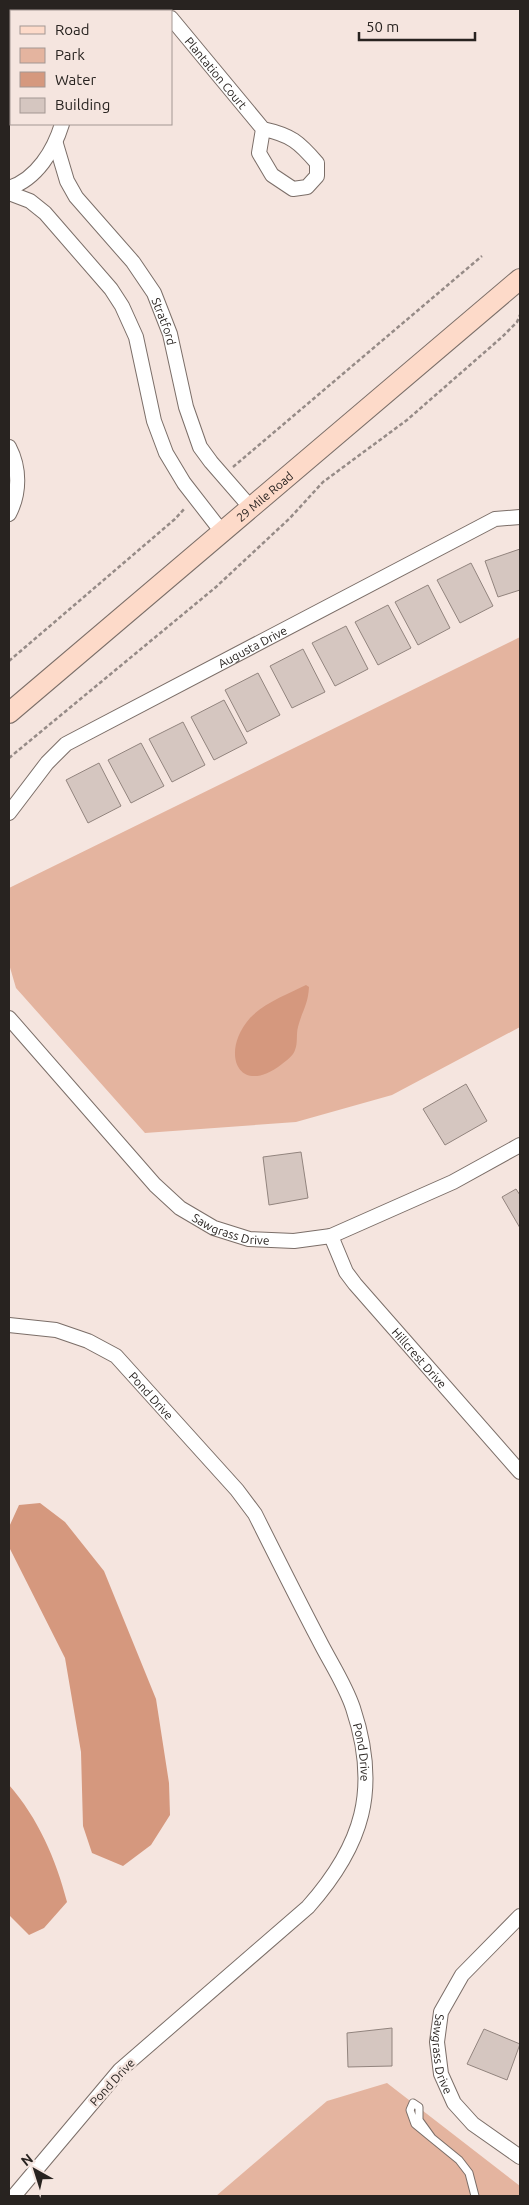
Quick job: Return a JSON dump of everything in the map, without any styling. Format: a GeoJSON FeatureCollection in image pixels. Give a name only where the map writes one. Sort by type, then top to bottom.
{"type":"FeatureCollection","features":[{"type":"Feature","properties":{"kind":"street","name":"Plantation Court"},"geometry":{"type":"LineString","coordinates":[[172,19],[263,128]]}},
{"type":"Feature","properties":{"kind":"street"},"geometry":{"type":"LineString","coordinates":[[9,188],[37,170],[56,144],[62,125]]}},
{"type":"Feature","properties":{"kind":"street"},"geometry":{"type":"LineString","coordinates":[[263,128],[284,133],[300,143],[317,163],[317,176],[307,187],[293,189],[272,174],[259,153],[263,128]]}},
{"type":"Feature","properties":{"kind":"street","name":"Stratford"},"geometry":{"type":"LineString","coordinates":[[56,144],[66,181],[76,197],[133,262],[154,293],[170,334],[192,429],[200,447],[251,508]]}},
{"type":"Feature","properties":{"kind":"street"},"geometry":{"type":"LineString","coordinates":[[9,193],[30,201],[45,213],[111,289],[122,306],[136,337],[159,438],[184,483],[222,532]]}},
{"type":"Feature","properties":{"kind":"street","name":"29 Mile Road"},"geometry":{"type":"LineString","coordinates":[[9,713],[520,279]]}},
{"type":"Feature","properties":{"kind":"street"},"geometry":{"type":"LineString","coordinates":[[9,447],[17,473],[17,489],[9,514]]}},
{"type":"Feature","properties":{"kind":"street","name":"Augusta Drive"},"geometry":{"type":"LineString","coordinates":[[9,813],[47,763],[66,744],[476,529],[495,520],[520,517]]}},
{"type":"Feature","properties":{"kind":"street","name":"Sawgrass Drive"},"geometry":{"type":"LineString","coordinates":[[9,1018],[155,1185],[180,1208],[214,1228],[249,1239],[294,1241],[330,1236],[453,1182],[520,1146]]}},
{"type":"Feature","properties":{"kind":"street","name":"Hillcrest Drive"},"geometry":{"type":"LineString","coordinates":[[330,1236],[346,1272],[355,1284],[520,1472]]}},
{"type":"Feature","properties":{"kind":"street","name":"Pond Drive"},"geometry":{"type":"LineString","coordinates":[[9,1325],[56,1330],[88,1341],[116,1356],[237,1490],[255,1514],[353,1706],[362,1742],[367,1779],[364,1810],[351,1846],[332,1880],[308,1907],[120,2070],[12,2193]]}},
{"type":"Feature","properties":{"kind":"street","name":"Sawgrass Drive"},"geometry":{"type":"LineString","coordinates":[[520,1916],[462,1975],[441,2012],[437,2042],[441,2074],[454,2103],[474,2124],[520,2157]]}},
{"type":"Feature","properties":{"kind":"lane"},"geometry":{"type":"LineString","coordinates":[[432,2138],[419,2120],[419,2107],[413,2103],[410,2110],[415,2124],[466,2168],[476,2196]]}},
{"type":"Feature","properties":{"kind":"path"},"geometry":{"type":"LineString","coordinates":[[223,476],[482,256]]}},
{"type":"Feature","properties":{"kind":"path"},"geometry":{"type":"LineString","coordinates":[[9,758],[216,587],[290,518],[323,482],[413,414],[502,337],[517,322],[520,315]]}},
{"type":"Feature","properties":{"kind":"path"},"geometry":{"type":"LineString","coordinates":[[9,661],[196,499]]}},
{"type":"Feature","properties":{"kind":"green space"},"geometry":{"type":"Polygon","coordinates":[[[520,637],[520,1027],[392,1095],[296,1122],[145,1133],[16,988],[9,964],[9,888],[520,637]]]}},
{"type":"Feature","properties":{"kind":"green space"},"geometry":{"type":"Polygon","coordinates":[[[387,2083],[520,2186],[520,2196],[216,2196],[327,2101],[387,2083]]]}},
{"type":"Feature","properties":{"kind":"water"},"geometry":{"type":"Polygon","coordinates":[[[306,985],[309,987],[307,999],[298,1027],[293,1054],[282,1064],[267,1073],[254,1076],[245,1074],[238,1067],[235,1057],[236,1045],[241,1031],[250,1018],[262,1008],[306,985]]]}},
{"type":"Feature","properties":{"kind":"water"},"geometry":{"type":"Polygon","coordinates":[[[40,1503],[65,1522],[104,1571],[156,1699],[169,1783],[170,1815],[151,1845],[123,1866],[92,1853],[83,1826],[81,1752],[65,1658],[9,1547],[9,1527],[19,1505],[40,1503]]]}},
{"type":"Feature","properties":{"kind":"water"},"geometry":{"type":"Polygon","coordinates":[[[9,1785],[29,1811],[45,1840],[67,1902],[44,1928],[29,1935],[9,1915],[9,1785]]]}},
{"type":"Feature","properties":{"kind":"building"},"geometry":{"type":"Polygon","coordinates":[[[520,549],[520,590],[498,597],[485,561],[520,549]]]}},
{"type":"Feature","properties":{"kind":"building"},"geometry":{"type":"Polygon","coordinates":[[[471,563],[493,606],[460,623],[437,580],[471,563]]]}},
{"type":"Feature","properties":{"kind":"building"},"geometry":{"type":"Polygon","coordinates":[[[428,585],[450,628],[418,645],[395,602],[428,585]]]}},
{"type":"Feature","properties":{"kind":"building"},"geometry":{"type":"Polygon","coordinates":[[[388,605],[411,648],[378,665],[355,622],[388,605]]]}},
{"type":"Feature","properties":{"kind":"building"},"geometry":{"type":"Polygon","coordinates":[[[346,626],[368,669],[335,686],[312,643],[346,626]]]}},
{"type":"Feature","properties":{"kind":"building"},"geometry":{"type":"Polygon","coordinates":[[[303,649],[325,692],[292,708],[270,666],[303,649]]]}},
{"type":"Feature","properties":{"kind":"building"},"geometry":{"type":"Polygon","coordinates":[[[258,673],[280,715],[247,732],[225,690],[258,673]]]}},
{"type":"Feature","properties":{"kind":"building"},"geometry":{"type":"Polygon","coordinates":[[[224,700],[247,743],[214,760],[191,717],[224,700]]]}},
{"type":"Feature","properties":{"kind":"building"},"geometry":{"type":"Polygon","coordinates":[[[183,722],[205,765],[172,782],[149,739],[183,722]]]}},
{"type":"Feature","properties":{"kind":"building"},"geometry":{"type":"Polygon","coordinates":[[[141,743],[164,786],[131,803],[108,760],[141,743]]]}},
{"type":"Feature","properties":{"kind":"building"},"geometry":{"type":"Polygon","coordinates":[[[99,763],[121,806],[88,823],[66,780],[99,763]]]}},
{"type":"Feature","properties":{"kind":"building"},"geometry":{"type":"Polygon","coordinates":[[[466,1084],[487,1121],[445,1145],[423,1109],[466,1084]]]}},
{"type":"Feature","properties":{"kind":"building"},"geometry":{"type":"Polygon","coordinates":[[[301,1152],[308,1198],[269,1205],[263,1157],[301,1152]]]}},
{"type":"Feature","properties":{"kind":"building"},"geometry":{"type":"Polygon","coordinates":[[[516,1189],[520,1195],[520,1228],[502,1197],[516,1189]]]}},
{"type":"Feature","properties":{"kind":"building"},"geometry":{"type":"Polygon","coordinates":[[[392,2028],[392,2066],[348,2067],[347,2033],[392,2028]]]}},
{"type":"Feature","properties":{"kind":"building"},"geometry":{"type":"Polygon","coordinates":[[[484,2029],[520,2044],[507,2080],[467,2064],[484,2029]]]}}]}
